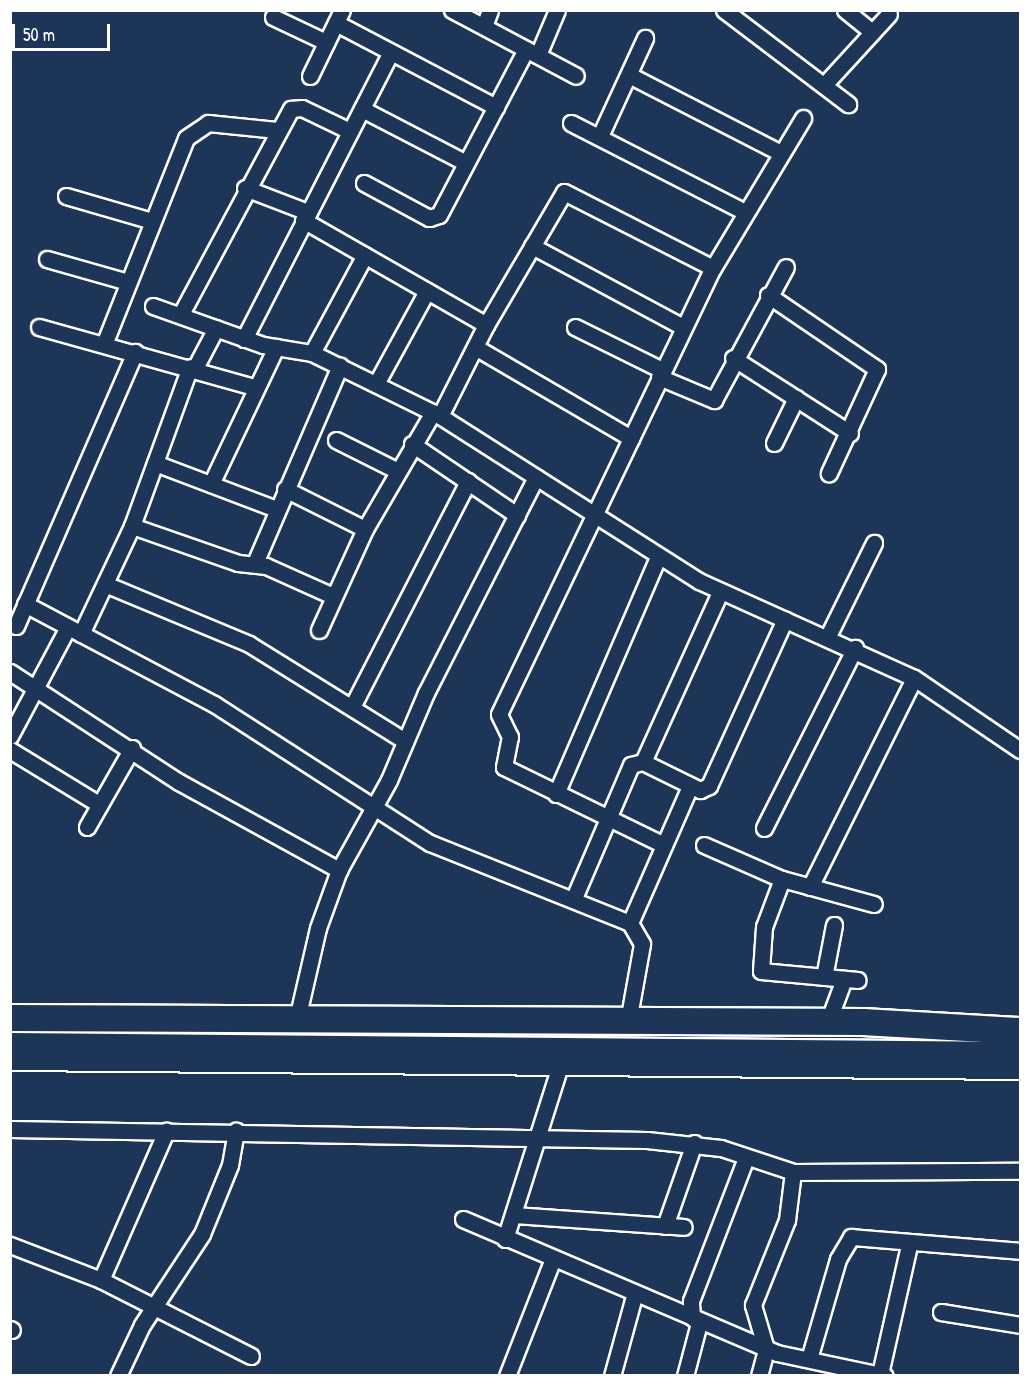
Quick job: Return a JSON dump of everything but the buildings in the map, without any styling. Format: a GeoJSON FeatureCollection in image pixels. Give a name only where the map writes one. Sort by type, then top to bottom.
{"type":"FeatureCollection","features":[{"type":"Feature","properties":{"kind":"highway"},"geometry":{"type":"LineString","coordinates":[[10,1018],[298,1013],[628,1018],[830,1018],[1020,1031]]}},
{"type":"Feature","properties":{"kind":"highway"},"geometry":{"type":"LineString","coordinates":[[10,1046],[563,1057],[1020,1055]]}},
{"type":"Feature","properties":{"kind":"street"},"geometry":{"type":"LineString","coordinates":[[452,10],[576,76]]}},
{"type":"Feature","properties":{"kind":"street"},"geometry":{"type":"LineString","coordinates":[[484,26],[490,10]]}},
{"type":"Feature","properties":{"kind":"street"},"geometry":{"type":"LineString","coordinates":[[364,183],[434,219],[496,107],[557,10]]}},
{"type":"Feature","properties":{"kind":"street"},"geometry":{"type":"LineString","coordinates":[[845,10],[872,32]]}},
{"type":"Feature","properties":{"kind":"street"},"geometry":{"type":"LineString","coordinates":[[727,11],[848,104]]}},
{"type":"Feature","properties":{"kind":"street"},"geometry":{"type":"LineString","coordinates":[[824,85],[889,14]]}},
{"type":"Feature","properties":{"kind":"street"},"geometry":{"type":"LineString","coordinates":[[273,16],[326,42]]}},
{"type":"Feature","properties":{"kind":"street"},"geometry":{"type":"LineString","coordinates":[[310,76],[339,17],[391,52],[496,107]]}},
{"type":"Feature","properties":{"kind":"street"},"geometry":{"type":"LineString","coordinates":[[600,136],[645,38]]}},
{"type":"Feature","properties":{"kind":"street"},"geometry":{"type":"LineString","coordinates":[[244,339],[391,52]]}},
{"type":"Feature","properties":{"kind":"street"},"geometry":{"type":"LineString","coordinates":[[628,75],[781,153]]}},
{"type":"Feature","properties":{"kind":"street"},"geometry":{"type":"LineString","coordinates":[[181,314],[245,188],[291,109],[302,108],[350,130]]}},
{"type":"Feature","properties":{"kind":"street"},"geometry":{"type":"LineString","coordinates":[[362,109],[466,163]]}},
{"type":"Feature","properties":{"kind":"street"},"geometry":{"type":"LineString","coordinates":[[664,845],[604,818],[504,767],[510,737],[499,714],[660,373],[713,268],[744,211],[803,118]]}},
{"type":"Feature","properties":{"kind":"street"},"geometry":{"type":"LineString","coordinates":[[105,342],[179,153],[195,128],[208,123],[277,130]]}},
{"type":"Feature","properties":{"kind":"street"},"geometry":{"type":"LineString","coordinates":[[571,123],[744,211]]}},
{"type":"Feature","properties":{"kind":"street"},"geometry":{"type":"LineString","coordinates":[[245,188],[305,216],[365,255],[486,325]]}},
{"type":"Feature","properties":{"kind":"street"},"geometry":{"type":"LineString","coordinates":[[319,630],[365,529],[396,470],[412,444],[437,414],[531,246],[564,192],[713,268]]}},
{"type":"Feature","properties":{"kind":"street"},"geometry":{"type":"LineString","coordinates":[[66,196],[152,221]]}},
{"type":"Feature","properties":{"kind":"street"},"geometry":{"type":"LineString","coordinates":[[531,246],[683,327]]}},
{"type":"Feature","properties":{"kind":"street"},"geometry":{"type":"LineString","coordinates":[[312,353],[365,255]]}},
{"type":"Feature","properties":{"kind":"street"},"geometry":{"type":"LineString","coordinates":[[47,259],[128,282]]}},
{"type":"Feature","properties":{"kind":"street"},"geometry":{"type":"LineString","coordinates":[[575,327],[711,401],[768,295],[786,267]]}},
{"type":"Feature","properties":{"kind":"street"},"geometry":{"type":"LineString","coordinates":[[376,384],[427,291]]}},
{"type":"Feature","properties":{"kind":"street"},"geometry":{"type":"LineString","coordinates":[[768,295],[875,364],[876,374],[850,433],[829,473]]}},
{"type":"Feature","properties":{"kind":"street"},"geometry":{"type":"LineString","coordinates":[[153,306],[181,314],[244,339],[312,353],[437,414],[658,557],[720,592],[828,636],[914,678],[1020,750]]}},
{"type":"Feature","properties":{"kind":"street"},"geometry":{"type":"LineString","coordinates":[[39,327],[105,342],[254,387]]}},
{"type":"Feature","properties":{"kind":"street"},"geometry":{"type":"LineString","coordinates":[[10,736],[37,688],[105,584],[132,526],[192,368],[216,328]]}},
{"type":"Feature","properties":{"kind":"street"},"geometry":{"type":"LineString","coordinates":[[211,484],[254,387],[276,347]]}},
{"type":"Feature","properties":{"kind":"street"},"geometry":{"type":"LineString","coordinates":[[475,347],[631,438]]}},
{"type":"Feature","properties":{"kind":"street"},"geometry":{"type":"LineString","coordinates":[[16,626],[135,352]]}},
{"type":"Feature","properties":{"kind":"street"},"geometry":{"type":"LineString","coordinates":[[733,358],[850,433]]}},
{"type":"Feature","properties":{"kind":"street"},"geometry":{"type":"LineString","coordinates":[[255,563],[276,509],[340,366]]}},
{"type":"Feature","properties":{"kind":"street"},"geometry":{"type":"LineString","coordinates":[[774,443],[796,398]]}},
{"type":"Feature","properties":{"kind":"street"},"geometry":{"type":"LineString","coordinates":[[336,440],[396,470]]}},
{"type":"Feature","properties":{"kind":"street"},"geometry":{"type":"LineString","coordinates":[[412,444],[517,515]]}},
{"type":"Feature","properties":{"kind":"street"},"geometry":{"type":"LineString","coordinates":[[155,463],[276,509]]}},
{"type":"Feature","properties":{"kind":"street"},"geometry":{"type":"LineString","coordinates":[[10,1008],[298,1013],[339,870],[373,809],[536,477]]}},
{"type":"Feature","properties":{"kind":"street"},"geometry":{"type":"LineString","coordinates":[[352,707],[468,481]]}},
{"type":"Feature","properties":{"kind":"street"},"geometry":{"type":"LineString","coordinates":[[285,489],[365,529]]}},
{"type":"Feature","properties":{"kind":"street"},"geometry":{"type":"LineString","coordinates":[[132,526],[238,563],[255,563],[333,596]]}},
{"type":"Feature","properties":{"kind":"street"},"geometry":{"type":"LineString","coordinates":[[828,636],[874,543]]}},
{"type":"Feature","properties":{"kind":"street"},"geometry":{"type":"LineString","coordinates":[[556,794],[658,557]]}},
{"type":"Feature","properties":{"kind":"street"},"geometry":{"type":"LineString","coordinates":[[105,584],[249,644],[405,741]]}},
{"type":"Feature","properties":{"kind":"street"},"geometry":{"type":"LineString","coordinates":[[574,898],[604,818],[626,771],[643,762],[720,592]]}},
{"type":"Feature","properties":{"kind":"street"},"geometry":{"type":"LineString","coordinates":[[26,604],[214,704],[373,809],[430,843],[574,898],[630,923],[642,944],[628,1018]]}},
{"type":"Feature","properties":{"kind":"street"},"geometry":{"type":"LineString","coordinates":[[643,762],[690,786],[709,786],[785,619]]}},
{"type":"Feature","properties":{"kind":"street"},"geometry":{"type":"LineString","coordinates":[[764,828],[855,648]]}},
{"type":"Feature","properties":{"kind":"street"},"geometry":{"type":"LineString","coordinates":[[10,672],[216,803],[339,870]]}},
{"type":"Feature","properties":{"kind":"street"},"geometry":{"type":"LineString","coordinates":[[810,887],[914,678]]}},
{"type":"Feature","properties":{"kind":"street"},"geometry":{"type":"LineString","coordinates":[[87,827],[132,748]]}},
{"type":"Feature","properties":{"kind":"street"},"geometry":{"type":"LineString","coordinates":[[10,750],[100,805]]}},
{"type":"Feature","properties":{"kind":"street"},"geometry":{"type":"LineString","coordinates":[[630,923],[690,786]]}},
{"type":"Feature","properties":{"kind":"street"},"geometry":{"type":"LineString","coordinates":[[704,845],[782,879],[874,904]]}},
{"type":"Feature","properties":{"kind":"street"},"geometry":{"type":"LineString","coordinates":[[782,879],[764,927],[758,965],[766,973],[851,979],[830,1018],[1020,1021]]}},
{"type":"Feature","properties":{"kind":"street"},"geometry":{"type":"LineString","coordinates":[[824,977],[834,925]]}},
{"type":"Feature","properties":{"kind":"street"},"geometry":{"type":"LineString","coordinates":[[505,1239],[541,1138],[563,1057]]}},
{"type":"Feature","properties":{"kind":"street"},"geometry":{"type":"LineString","coordinates":[[10,1062],[563,1057],[1020,1071]]}},
{"type":"Feature","properties":{"kind":"street"},"geometry":{"type":"LineString","coordinates":[[10,1130],[236,1131],[694,1143],[793,1173],[1020,1170]]}},
{"type":"Feature","properties":{"kind":"street"},"geometry":{"type":"LineString","coordinates":[[101,1280],[166,1131]]}},
{"type":"Feature","properties":{"kind":"street"},"geometry":{"type":"LineString","coordinates":[[118,1376],[155,1308],[202,1234],[230,1165],[236,1131]]}},
{"type":"Feature","properties":{"kind":"street"},"geometry":{"type":"LineString","coordinates":[[664,1226],[694,1143]]}},
{"type":"Feature","properties":{"kind":"street"},"geometry":{"type":"LineString","coordinates":[[699,1323],[692,1317],[691,1301],[746,1158]]}},
{"type":"Feature","properties":{"kind":"street"},"geometry":{"type":"LineString","coordinates":[[759,1376],[766,1349],[753,1305],[787,1220],[793,1173]]}},
{"type":"Feature","properties":{"kind":"street"},"geometry":{"type":"LineString","coordinates":[[514,1215],[684,1227]]}},
{"type":"Feature","properties":{"kind":"street"},"geometry":{"type":"LineString","coordinates":[[463,1219],[552,1261],[766,1349],[809,1359],[840,1371],[883,1375],[909,1245]]}},
{"type":"Feature","properties":{"kind":"street"},"geometry":{"type":"LineString","coordinates":[[809,1359],[846,1241],[858,1235],[909,1245],[1020,1251]]}},
{"type":"Feature","properties":{"kind":"street"},"geometry":{"type":"LineString","coordinates":[[10,1245],[101,1280],[251,1356]]}},
{"type":"Feature","properties":{"kind":"street"},"geometry":{"type":"LineString","coordinates":[[507,1376],[552,1261]]}},
{"type":"Feature","properties":{"kind":"street"},"geometry":{"type":"LineString","coordinates":[[612,1376],[634,1296]]}},
{"type":"Feature","properties":{"kind":"street"},"geometry":{"type":"LineString","coordinates":[[941,1312],[1020,1325]]}},
{"type":"Feature","properties":{"kind":"street"},"geometry":{"type":"LineString","coordinates":[[685,1376],[699,1323]]}}]}
